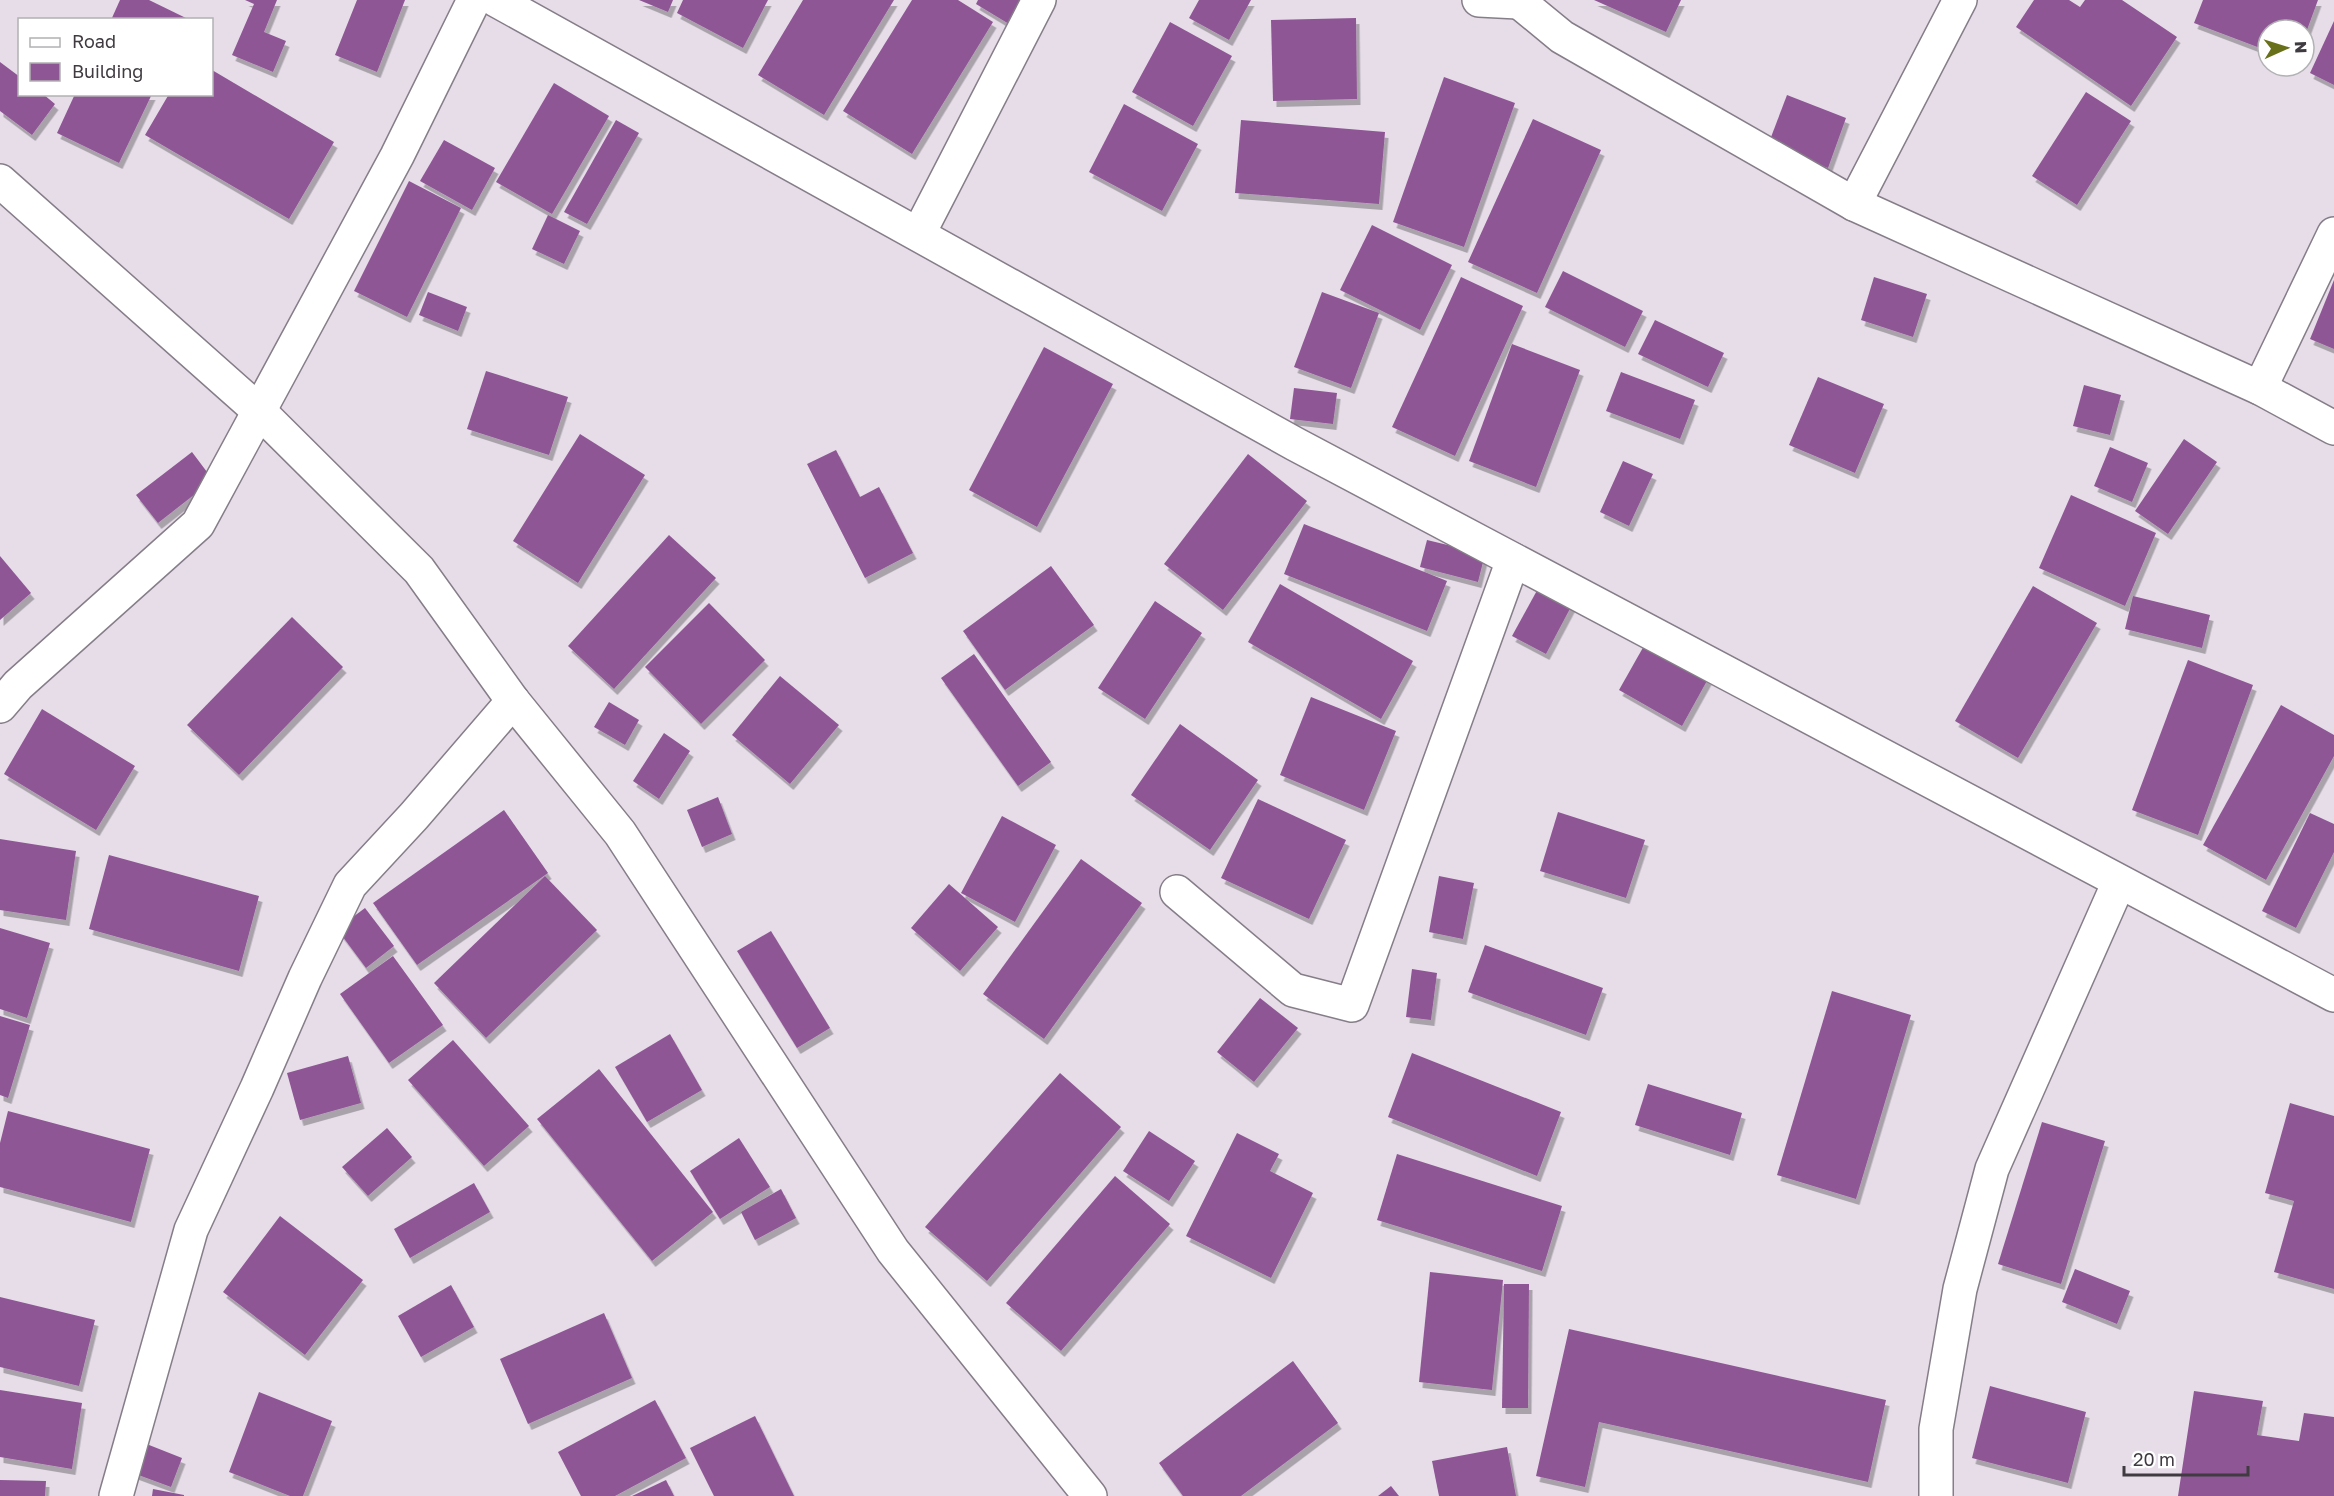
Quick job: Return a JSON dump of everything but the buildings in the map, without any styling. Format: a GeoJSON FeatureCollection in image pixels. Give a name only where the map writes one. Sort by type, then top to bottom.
{"type":"FeatureCollection","features":[{"type":"Feature","properties":{"kind":"street"},"geometry":{"type":"LineString","coordinates":[[0,706],[18,685],[198,524],[397,156],[474,0]]}},
{"type":"Feature","properties":{"kind":"street"},"geometry":{"type":"LineString","coordinates":[[496,0],[1285,438],[2334,995]]}},
{"type":"Feature","properties":{"kind":"street"},"geometry":{"type":"LineString","coordinates":[[919,233],[1039,0]]}},
{"type":"Feature","properties":{"kind":"street"},"geometry":{"type":"LineString","coordinates":[[1479,0],[1517,1],[1562,37],[1854,204],[2260,388],[2334,428]]}},
{"type":"Feature","properties":{"kind":"street"},"geometry":{"type":"LineString","coordinates":[[1854,204],[1960,0]]}},
{"type":"Feature","properties":{"kind":"street"},"geometry":{"type":"LineString","coordinates":[[0,181],[115,286],[259,411],[419,570],[513,701],[620,833],[893,1251],[1082,1494]]}},
{"type":"Feature","properties":{"kind":"street"},"geometry":{"type":"LineString","coordinates":[[2260,388],[2334,234]]}},
{"type":"Feature","properties":{"kind":"street"},"geometry":{"type":"LineString","coordinates":[[1177,892],[1293,990],[1352,1005],[1513,560]]}},
{"type":"Feature","properties":{"kind":"street"},"geometry":{"type":"LineString","coordinates":[[116,1496],[191,1230],[305,978],[350,885],[414,816],[513,701]]}},
{"type":"Feature","properties":{"kind":"street"},"geometry":{"type":"LineString","coordinates":[[1936,1496],[1936,1429],[1960,1289],[1992,1169],[2119,882]]}}]}
